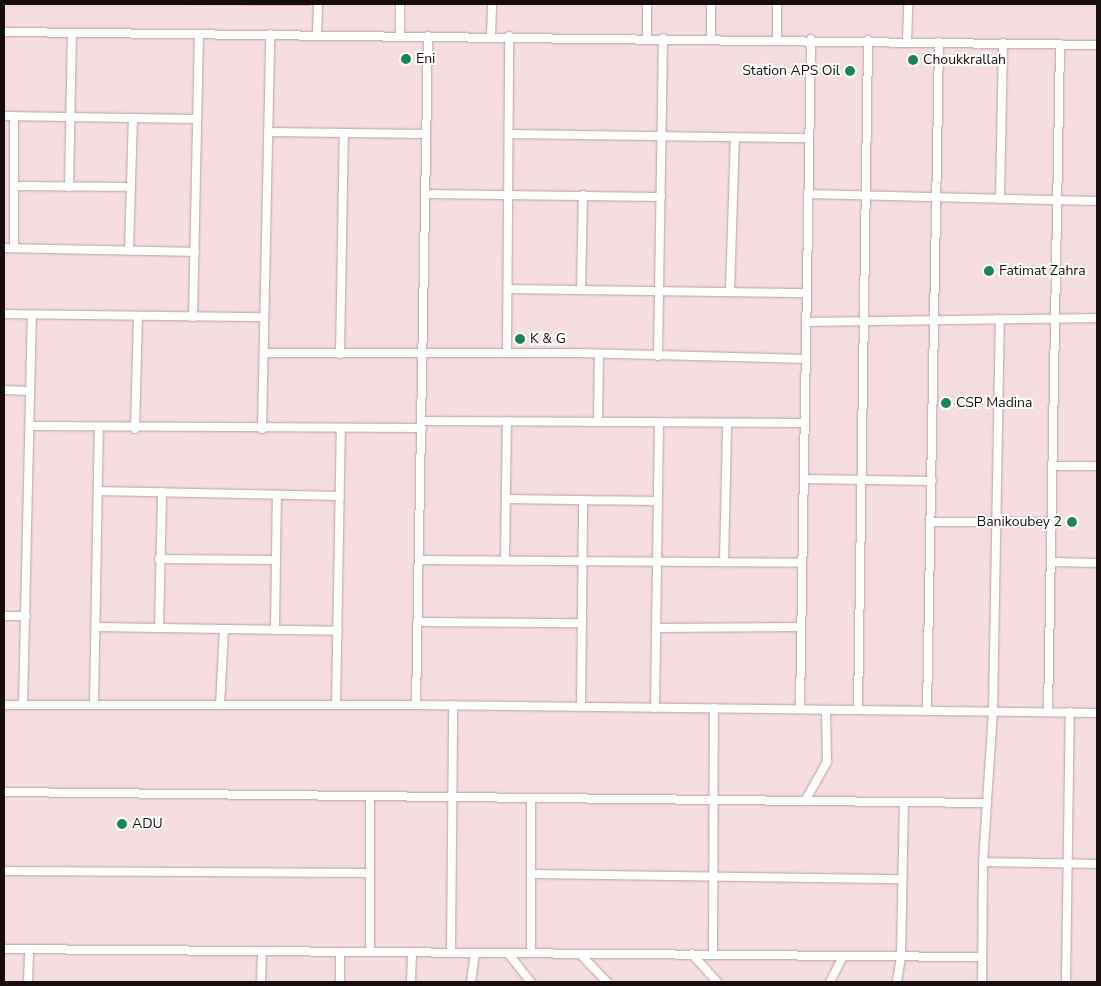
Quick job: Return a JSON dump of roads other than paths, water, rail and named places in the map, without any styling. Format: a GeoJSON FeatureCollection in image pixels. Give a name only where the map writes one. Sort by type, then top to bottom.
{"type":"FeatureCollection","features":[{"type":"Feature","properties":{"kind":"street"},"geometry":{"type":"LineString","coordinates":[[317,35],[318,4]]}},
{"type":"Feature","properties":{"kind":"street"},"geometry":{"type":"LineString","coordinates":[[400,4],[400,35]]}},
{"type":"Feature","properties":{"kind":"street"},"geometry":{"type":"LineString","coordinates":[[491,36],[492,4]]}},
{"type":"Feature","properties":{"kind":"street"},"geometry":{"type":"LineString","coordinates":[[646,4],[647,38]]}},
{"type":"Feature","properties":{"kind":"street"},"geometry":{"type":"LineString","coordinates":[[711,4],[711,38]]}},
{"type":"Feature","properties":{"kind":"street"},"geometry":{"type":"LineString","coordinates":[[777,4],[777,39]]}},
{"type":"Feature","properties":{"kind":"street"},"geometry":{"type":"LineString","coordinates":[[907,41],[908,4]]}},
{"type":"Feature","properties":{"kind":"street"},"geometry":{"type":"LineString","coordinates":[[4,32],[811,39],[1097,45]]}},
{"type":"Feature","properties":{"kind":"street"},"geometry":{"type":"LineString","coordinates":[[70,187],[72,32]]}},
{"type":"Feature","properties":{"kind":"street"},"geometry":{"type":"LineString","coordinates":[[193,317],[199,34]]}},
{"type":"Feature","properties":{"kind":"street"},"geometry":{"type":"LineString","coordinates":[[262,429],[270,34]]}},
{"type":"Feature","properties":{"kind":"street"},"geometry":{"type":"LineString","coordinates":[[416,705],[428,36]]}},
{"type":"Feature","properties":{"kind":"street"},"geometry":{"type":"LineString","coordinates":[[507,354],[510,36]]}},
{"type":"Feature","properties":{"kind":"street"},"geometry":{"type":"LineString","coordinates":[[658,356],[663,135],[663,38]]}},
{"type":"Feature","properties":{"kind":"street"},"geometry":{"type":"LineString","coordinates":[[800,709],[811,39]]}},
{"type":"Feature","properties":{"kind":"street"},"geometry":{"type":"LineString","coordinates":[[858,710],[868,40]]}},
{"type":"Feature","properties":{"kind":"street"},"geometry":{"type":"LineString","coordinates":[[927,711],[932,522],[933,320],[939,42]]}},
{"type":"Feature","properties":{"kind":"street"},"geometry":{"type":"LineString","coordinates":[[1000,199],[1003,43]]}},
{"type":"Feature","properties":{"kind":"street"},"geometry":{"type":"LineString","coordinates":[[1048,712],[1060,44]]}},
{"type":"Feature","properties":{"kind":"street"},"geometry":{"type":"LineString","coordinates":[[4,116],[196,119]]}},
{"type":"Feature","properties":{"kind":"street"},"geometry":{"type":"LineString","coordinates":[[14,116],[14,248]]}},
{"type":"Feature","properties":{"kind":"street"},"geometry":{"type":"LineString","coordinates":[[129,251],[133,118]]}},
{"type":"Feature","properties":{"kind":"street"},"geometry":{"type":"LineString","coordinates":[[268,132],[426,134]]}},
{"type":"Feature","properties":{"kind":"street"},"geometry":{"type":"LineString","coordinates":[[340,354],[344,133]]}},
{"type":"Feature","properties":{"kind":"street"},"geometry":{"type":"LineString","coordinates":[[510,134],[809,138]]}},
{"type":"Feature","properties":{"kind":"street"},"geometry":{"type":"LineString","coordinates":[[730,292],[735,137]]}},
{"type":"Feature","properties":{"kind":"street"},"geometry":{"type":"LineString","coordinates":[[14,186],[131,187]]}},
{"type":"Feature","properties":{"kind":"street"},"geometry":{"type":"LineString","coordinates":[[425,194],[661,197]]}},
{"type":"Feature","properties":{"kind":"street"},"geometry":{"type":"LineString","coordinates":[[808,194],[1097,201]]}},
{"type":"Feature","properties":{"kind":"street"},"geometry":{"type":"LineString","coordinates":[[581,289],[583,195]]}},
{"type":"Feature","properties":{"kind":"street"},"geometry":{"type":"LineString","coordinates":[[4,248],[195,252]]}},
{"type":"Feature","properties":{"kind":"street"},"geometry":{"type":"LineString","coordinates":[[509,289],[807,293]]}},
{"type":"Feature","properties":{"kind":"street"},"geometry":{"type":"LineString","coordinates":[[4,314],[264,318]]}},
{"type":"Feature","properties":{"kind":"street"},"geometry":{"type":"LineString","coordinates":[[23,705],[32,315]]}},
{"type":"Feature","properties":{"kind":"street"},"geometry":{"type":"LineString","coordinates":[[135,428],[138,316]]}},
{"type":"Feature","properties":{"kind":"street"},"geometry":{"type":"LineString","coordinates":[[806,322],[1097,318]]}},
{"type":"Feature","properties":{"kind":"street"},"geometry":{"type":"LineString","coordinates":[[982,982],[983,862],[994,712],[1000,319]]}},
{"type":"Feature","properties":{"kind":"street"},"geometry":{"type":"LineString","coordinates":[[264,354],[599,354],[806,359]]}},
{"type":"Feature","properties":{"kind":"street"},"geometry":{"type":"LineString","coordinates":[[598,422],[599,354]]}},
{"type":"Feature","properties":{"kind":"street"},"geometry":{"type":"LineString","coordinates":[[4,390],[30,391]]}},
{"type":"Feature","properties":{"kind":"street"},"geometry":{"type":"LineString","coordinates":[[30,426],[341,429],[507,421],[727,425],[804,423]]}},
{"type":"Feature","properties":{"kind":"street"},"geometry":{"type":"LineString","coordinates":[[506,559],[507,421]]}},
{"type":"Feature","properties":{"kind":"street"},"geometry":{"type":"LineString","coordinates":[[655,708],[659,424]]}},
{"type":"Feature","properties":{"kind":"street"},"geometry":{"type":"LineString","coordinates":[[724,562],[727,425]]}},
{"type":"Feature","properties":{"kind":"street"},"geometry":{"type":"LineString","coordinates":[[94,705],[99,428]]}},
{"type":"Feature","properties":{"kind":"street"},"geometry":{"type":"LineString","coordinates":[[336,705],[341,429]]}},
{"type":"Feature","properties":{"kind":"street"},"geometry":{"type":"LineString","coordinates":[[1052,466],[1097,466]]}},
{"type":"Feature","properties":{"kind":"street"},"geometry":{"type":"LineString","coordinates":[[804,479],[932,481]]}},
{"type":"Feature","properties":{"kind":"street"},"geometry":{"type":"LineString","coordinates":[[98,491],[340,496]]}},
{"type":"Feature","properties":{"kind":"street"},"geometry":{"type":"LineString","coordinates":[[159,628],[159,559],[162,492]]}},
{"type":"Feature","properties":{"kind":"street"},"geometry":{"type":"LineString","coordinates":[[276,630],[277,495]]}},
{"type":"Feature","properties":{"kind":"street"},"geometry":{"type":"LineString","coordinates":[[506,499],[658,501]]}},
{"type":"Feature","properties":{"kind":"street"},"geometry":{"type":"LineString","coordinates":[[581,707],[583,500]]}},
{"type":"Feature","properties":{"kind":"street"},"geometry":{"type":"LineString","coordinates":[[932,522],[1051,522]]}},
{"type":"Feature","properties":{"kind":"street"},"geometry":{"type":"LineString","coordinates":[[159,559],[276,560]]}},
{"type":"Feature","properties":{"kind":"street"},"geometry":{"type":"LineString","coordinates":[[419,560],[506,559],[802,563]]}},
{"type":"Feature","properties":{"kind":"street"},"geometry":{"type":"LineString","coordinates":[[1050,562],[1097,563]]}},
{"type":"Feature","properties":{"kind":"street"},"geometry":{"type":"LineString","coordinates":[[4,616],[26,616]]}},
{"type":"Feature","properties":{"kind":"street"},"geometry":{"type":"LineString","coordinates":[[418,622],[581,623]]}},
{"type":"Feature","properties":{"kind":"street"},"geometry":{"type":"LineString","coordinates":[[96,627],[338,630]]}},
{"type":"Feature","properties":{"kind":"street"},"geometry":{"type":"LineString","coordinates":[[656,628],[801,627]]}},
{"type":"Feature","properties":{"kind":"street"},"geometry":{"type":"LineString","coordinates":[[220,705],[224,629]]}},
{"type":"Feature","properties":{"kind":"street"},"geometry":{"type":"LineString","coordinates":[[4,705],[453,705],[1097,713]]}},
{"type":"Feature","properties":{"kind":"street"},"geometry":{"type":"LineString","coordinates":[[451,953],[453,705]]}},
{"type":"Feature","properties":{"kind":"street"},"geometry":{"type":"LineString","coordinates":[[713,955],[714,708]]}},
{"type":"Feature","properties":{"kind":"street"},"geometry":{"type":"LineString","coordinates":[[805,801],[827,762],[826,710]]}},
{"type":"Feature","properties":{"kind":"street"},"geometry":{"type":"LineString","coordinates":[[1066,982],[1070,712]]}},
{"type":"Feature","properties":{"kind":"street"},"geometry":{"type":"LineString","coordinates":[[4,792],[986,803]]}},
{"type":"Feature","properties":{"kind":"street"},"geometry":{"type":"LineString","coordinates":[[370,796],[370,952]]}},
{"type":"Feature","properties":{"kind":"street"},"geometry":{"type":"LineString","coordinates":[[530,953],[531,798]]}},
{"type":"Feature","properties":{"kind":"street"},"geometry":{"type":"LineString","coordinates":[[897,982],[900,956],[904,803]]}},
{"type":"Feature","properties":{"kind":"street"},"geometry":{"type":"LineString","coordinates":[[983,862],[1097,864]]}},
{"type":"Feature","properties":{"kind":"street"},"geometry":{"type":"LineString","coordinates":[[4,871],[370,873]]}},
{"type":"Feature","properties":{"kind":"street"},"geometry":{"type":"LineString","coordinates":[[531,874],[902,879]]}},
{"type":"Feature","properties":{"kind":"street"},"geometry":{"type":"LineString","coordinates":[[4,949],[982,957]]}},
{"type":"Feature","properties":{"kind":"street"},"geometry":{"type":"LineString","coordinates":[[28,982],[29,950]]}},
{"type":"Feature","properties":{"kind":"street"},"geometry":{"type":"LineString","coordinates":[[261,982],[262,951]]}},
{"type":"Feature","properties":{"kind":"street"},"geometry":{"type":"LineString","coordinates":[[340,952],[340,982]]}},
{"type":"Feature","properties":{"kind":"street"},"geometry":{"type":"LineString","coordinates":[[411,982],[412,952]]}},
{"type":"Feature","properties":{"kind":"street"},"geometry":{"type":"LineString","coordinates":[[474,980],[475,953]]}},
{"type":"Feature","properties":{"kind":"street"},"geometry":{"type":"LineString","coordinates":[[508,953],[531,982]]}},
{"type":"Feature","properties":{"kind":"street"},"geometry":{"type":"LineString","coordinates":[[580,954],[607,982]]}},
{"type":"Feature","properties":{"kind":"street"},"geometry":{"type":"LineString","coordinates":[[692,954],[717,982]]}},
{"type":"Feature","properties":{"kind":"street"},"geometry":{"type":"LineString","coordinates":[[830,982],[843,956]]}},
{"type":"Feature","properties":{"kind":"place","name":"Eni"},"geometry":{"type":"Point","coordinates":[406,59]}},
{"type":"Feature","properties":{"kind":"place","name":"Choukkrallah"},"geometry":{"type":"Point","coordinates":[913,60]}},
{"type":"Feature","properties":{"kind":"place","name":"Station APS Oil"},"geometry":{"type":"Point","coordinates":[850,71]}},
{"type":"Feature","properties":{"kind":"place","name":"Fatimat Zahra"},"geometry":{"type":"Point","coordinates":[989,271]}},
{"type":"Feature","properties":{"kind":"place","name":"K & G"},"geometry":{"type":"Point","coordinates":[520,339]}},
{"type":"Feature","properties":{"kind":"place","name":"CSP Madina"},"geometry":{"type":"Point","coordinates":[946,403]}},
{"type":"Feature","properties":{"kind":"place","name":"Banikoubey 2"},"geometry":{"type":"Point","coordinates":[1072,522]}},
{"type":"Feature","properties":{"kind":"place","name":"ADU"},"geometry":{"type":"Point","coordinates":[122,824]}}]}
